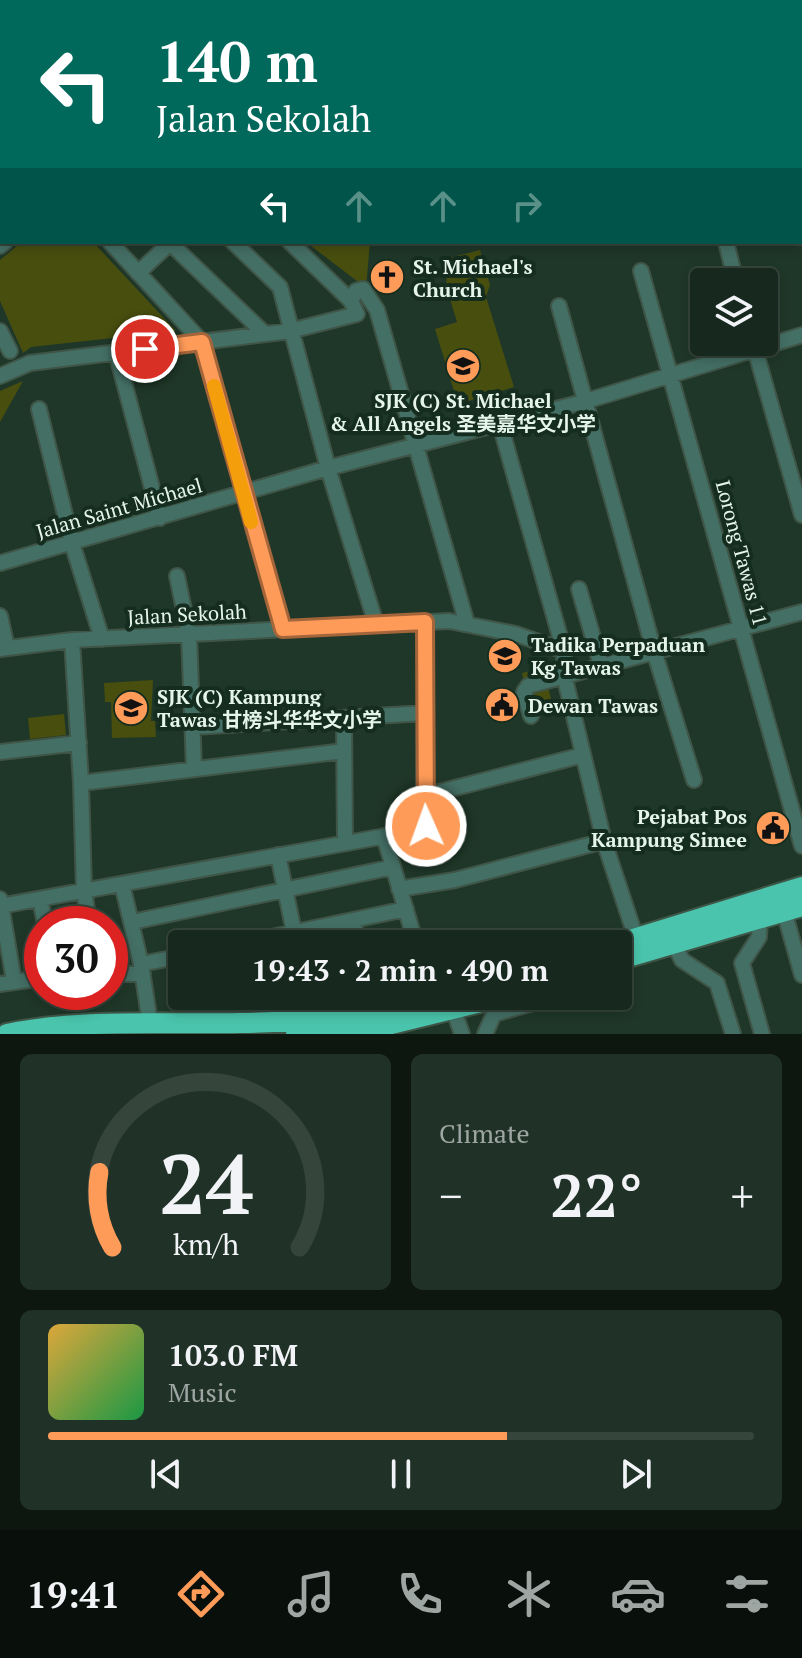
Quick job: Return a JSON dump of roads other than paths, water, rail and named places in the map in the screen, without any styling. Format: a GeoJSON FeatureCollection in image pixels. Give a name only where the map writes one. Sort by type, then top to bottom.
{"type":"FeatureCollection","features":[{"type":"Feature","properties":{"kind":"highway"},"geometry":{"type":"LineString","coordinates":[[632,939],[802,887]]}},
{"type":"Feature","properties":{"kind":"highway"},"geometry":{"type":"LineString","coordinates":[[632,955],[793,908]]}},
{"type":"Feature","properties":{"kind":"highway"},"geometry":{"type":"LineString","coordinates":[[7,1034],[150,1023],[308,1020],[340,1010]]}},
{"type":"Feature","properties":{"kind":"highway"},"geometry":{"type":"LineString","coordinates":[[288,1034],[367,1030],[416,1010]]}},
{"type":"Feature","properties":{"kind":"street"},"geometry":{"type":"LineString","coordinates":[[112,244],[202,342],[242,493],[283,629]]}},
{"type":"Feature","properties":{"kind":"street"},"geometry":{"type":"LineString","coordinates":[[235,244],[280,287],[328,468],[376,624]]}},
{"type":"Feature","properties":{"kind":"street"},"geometry":{"type":"LineString","coordinates":[[292,244],[354,308]]}},
{"type":"Feature","properties":{"kind":"street"},"geometry":{"type":"LineString","coordinates":[[726,244],[732,268]]}},
{"type":"Feature","properties":{"kind":"street"},"geometry":{"type":"LineString","coordinates":[[138,273],[173,246],[265,334]]}},
{"type":"Feature","properties":{"kind":"street","name":"Lorong Tawas 11"},"geometry":{"type":"LineString","coordinates":[[641,271],[802,846]]}},
{"type":"Feature","properties":{"kind":"street"},"geometry":{"type":"LineString","coordinates":[[354,308],[356,291],[363,289],[377,310],[414,448],[467,624]]}},
{"type":"Feature","properties":{"kind":"street"},"geometry":{"type":"LineString","coordinates":[[559,306],[583,402],[694,780]]}},
{"type":"Feature","properties":{"kind":"street"},"geometry":{"type":"LineString","coordinates":[[0,376],[30,363],[290,331],[354,308]]}},
{"type":"Feature","properties":{"kind":"street"},"geometry":{"type":"LineString","coordinates":[[0,331],[10,351]]}},
{"type":"Feature","properties":{"kind":"street","name":"Jalan Saint Michael"},"geometry":{"type":"LineString","coordinates":[[778,340],[802,335]]}},
{"type":"Feature","properties":{"kind":"street"},"geometry":{"type":"LineString","coordinates":[[116,352],[160,518]]}},
{"type":"Feature","properties":{"kind":"street","name":"Jalan Saint Michael"},"geometry":{"type":"LineString","coordinates":[[0,563],[328,468],[583,402],[672,376],[725,356]]}},
{"type":"Feature","properties":{"kind":"street"},"geometry":{"type":"LineString","coordinates":[[757,356],[802,515]]}},
{"type":"Feature","properties":{"kind":"street"},"geometry":{"type":"LineString","coordinates":[[39,409],[72,543],[102,639]]}},
{"type":"Feature","properties":{"kind":"street"},"geometry":{"type":"LineString","coordinates":[[500,424],[564,651],[564,675],[624,930]]}},
{"type":"Feature","properties":{"kind":"street"},"geometry":{"type":"LineString","coordinates":[[177,576],[189,634],[194,768]]}},
{"type":"Feature","properties":{"kind":"street"},"geometry":{"type":"LineString","coordinates":[[579,589],[601,665]]}},
{"type":"Feature","properties":{"kind":"street"},"geometry":{"type":"LineString","coordinates":[[531,716],[526,689],[564,675],[802,612]]}},
{"type":"Feature","properties":{"kind":"street"},"geometry":{"type":"LineString","coordinates":[[0,616],[4,648]]}},
{"type":"Feature","properties":{"kind":"street"},"geometry":{"type":"LineString","coordinates":[[0,906],[425,828],[425,622]]}},
{"type":"Feature","properties":{"kind":"street","name":"Jalan Sekolah"},"geometry":{"type":"LineString","coordinates":[[4,648],[72,640],[425,622],[467,624],[516,634],[564,651]]}},
{"type":"Feature","properties":{"kind":"street"},"geometry":{"type":"LineString","coordinates":[[72,640],[86,906]]}},
{"type":"Feature","properties":{"kind":"street"},"geometry":{"type":"LineString","coordinates":[[193,727],[425,713]]}},
{"type":"Feature","properties":{"kind":"street"},"geometry":{"type":"LineString","coordinates":[[344,718],[345,843]]}},
{"type":"Feature","properties":{"kind":"street"},"geometry":{"type":"LineString","coordinates":[[0,752],[79,743]]}},
{"type":"Feature","properties":{"kind":"street"},"geometry":{"type":"LineString","coordinates":[[81,783],[344,751]]}},
{"type":"Feature","properties":{"kind":"street"},"geometry":{"type":"LineString","coordinates":[[424,796],[583,755]]}},
{"type":"Feature","properties":{"kind":"street"},"geometry":{"type":"LineString","coordinates":[[384,836],[412,930]]}},
{"type":"Feature","properties":{"kind":"street"},"geometry":{"type":"LineString","coordinates":[[399,889],[455,880],[604,841]]}},
{"type":"Feature","properties":{"kind":"street"},"geometry":{"type":"LineString","coordinates":[[278,855],[294,930]]}},
{"type":"Feature","properties":{"kind":"street"},"geometry":{"type":"LineString","coordinates":[[132,922],[393,867]]}},
{"type":"Feature","properties":{"kind":"street"},"geometry":{"type":"LineString","coordinates":[[122,884],[142,969],[150,1023]]}},
{"type":"Feature","properties":{"kind":"street"},"geometry":{"type":"LineString","coordinates":[[0,899],[7,982]]}},
{"type":"Feature","properties":{"kind":"street"},"geometry":{"type":"LineString","coordinates":[[40,899],[41,906]]}},
{"type":"Feature","properties":{"kind":"street"},"geometry":{"type":"LineString","coordinates":[[793,908],[802,975]]}},
{"type":"Feature","properties":{"kind":"street"},"geometry":{"type":"LineString","coordinates":[[304,930],[406,909]]}},
{"type":"Feature","properties":{"kind":"street"},"geometry":{"type":"LineString","coordinates":[[760,918],[759,937],[742,963],[762,1034]]}},
{"type":"Feature","properties":{"kind":"street"},"geometry":{"type":"LineString","coordinates":[[353,920],[355,930]]}},
{"type":"Feature","properties":{"kind":"street"},"geometry":{"type":"LineString","coordinates":[[673,942],[682,960],[717,983],[733,1034]]}},
{"type":"Feature","properties":{"kind":"street"},"geometry":{"type":"LineString","coordinates":[[128,971],[168,961]]}},
{"type":"Feature","properties":{"kind":"street"},"geometry":{"type":"LineString","coordinates":[[308,1010],[308,1020]]}},
{"type":"Feature","properties":{"kind":"street"},"geometry":{"type":"LineString","coordinates":[[447,1010],[462,1034]]}},
{"type":"Feature","properties":{"kind":"street"},"geometry":{"type":"LineString","coordinates":[[485,1034],[488,1021],[494,1014],[508,1010]]}},
{"type":"Feature","properties":{"kind":"place","name":"St. Michael's Church"},"geometry":{"type":"Point","coordinates":[387,277]}},
{"type":"Feature","properties":{"kind":"place","name":"SJK (C) St. Michael & All Angels 圣美嘉华文小学"},"geometry":{"type":"Point","coordinates":[463,366]}},
{"type":"Feature","properties":{"kind":"place","name":"Tadika Perpaduan Kg Tawas"},"geometry":{"type":"Point","coordinates":[505,656]}},
{"type":"Feature","properties":{"kind":"place","name":"Dewan Tawas"},"geometry":{"type":"Point","coordinates":[502,705]}},
{"type":"Feature","properties":{"kind":"place","name":"SJK (C) Kampung Tawas 甘榜斗华华文小学"},"geometry":{"type":"Point","coordinates":[131,708]}},
{"type":"Feature","properties":{"kind":"place","name":"Pejabat Pos Kampung Simee"},"geometry":{"type":"Point","coordinates":[773,828]}}]}
